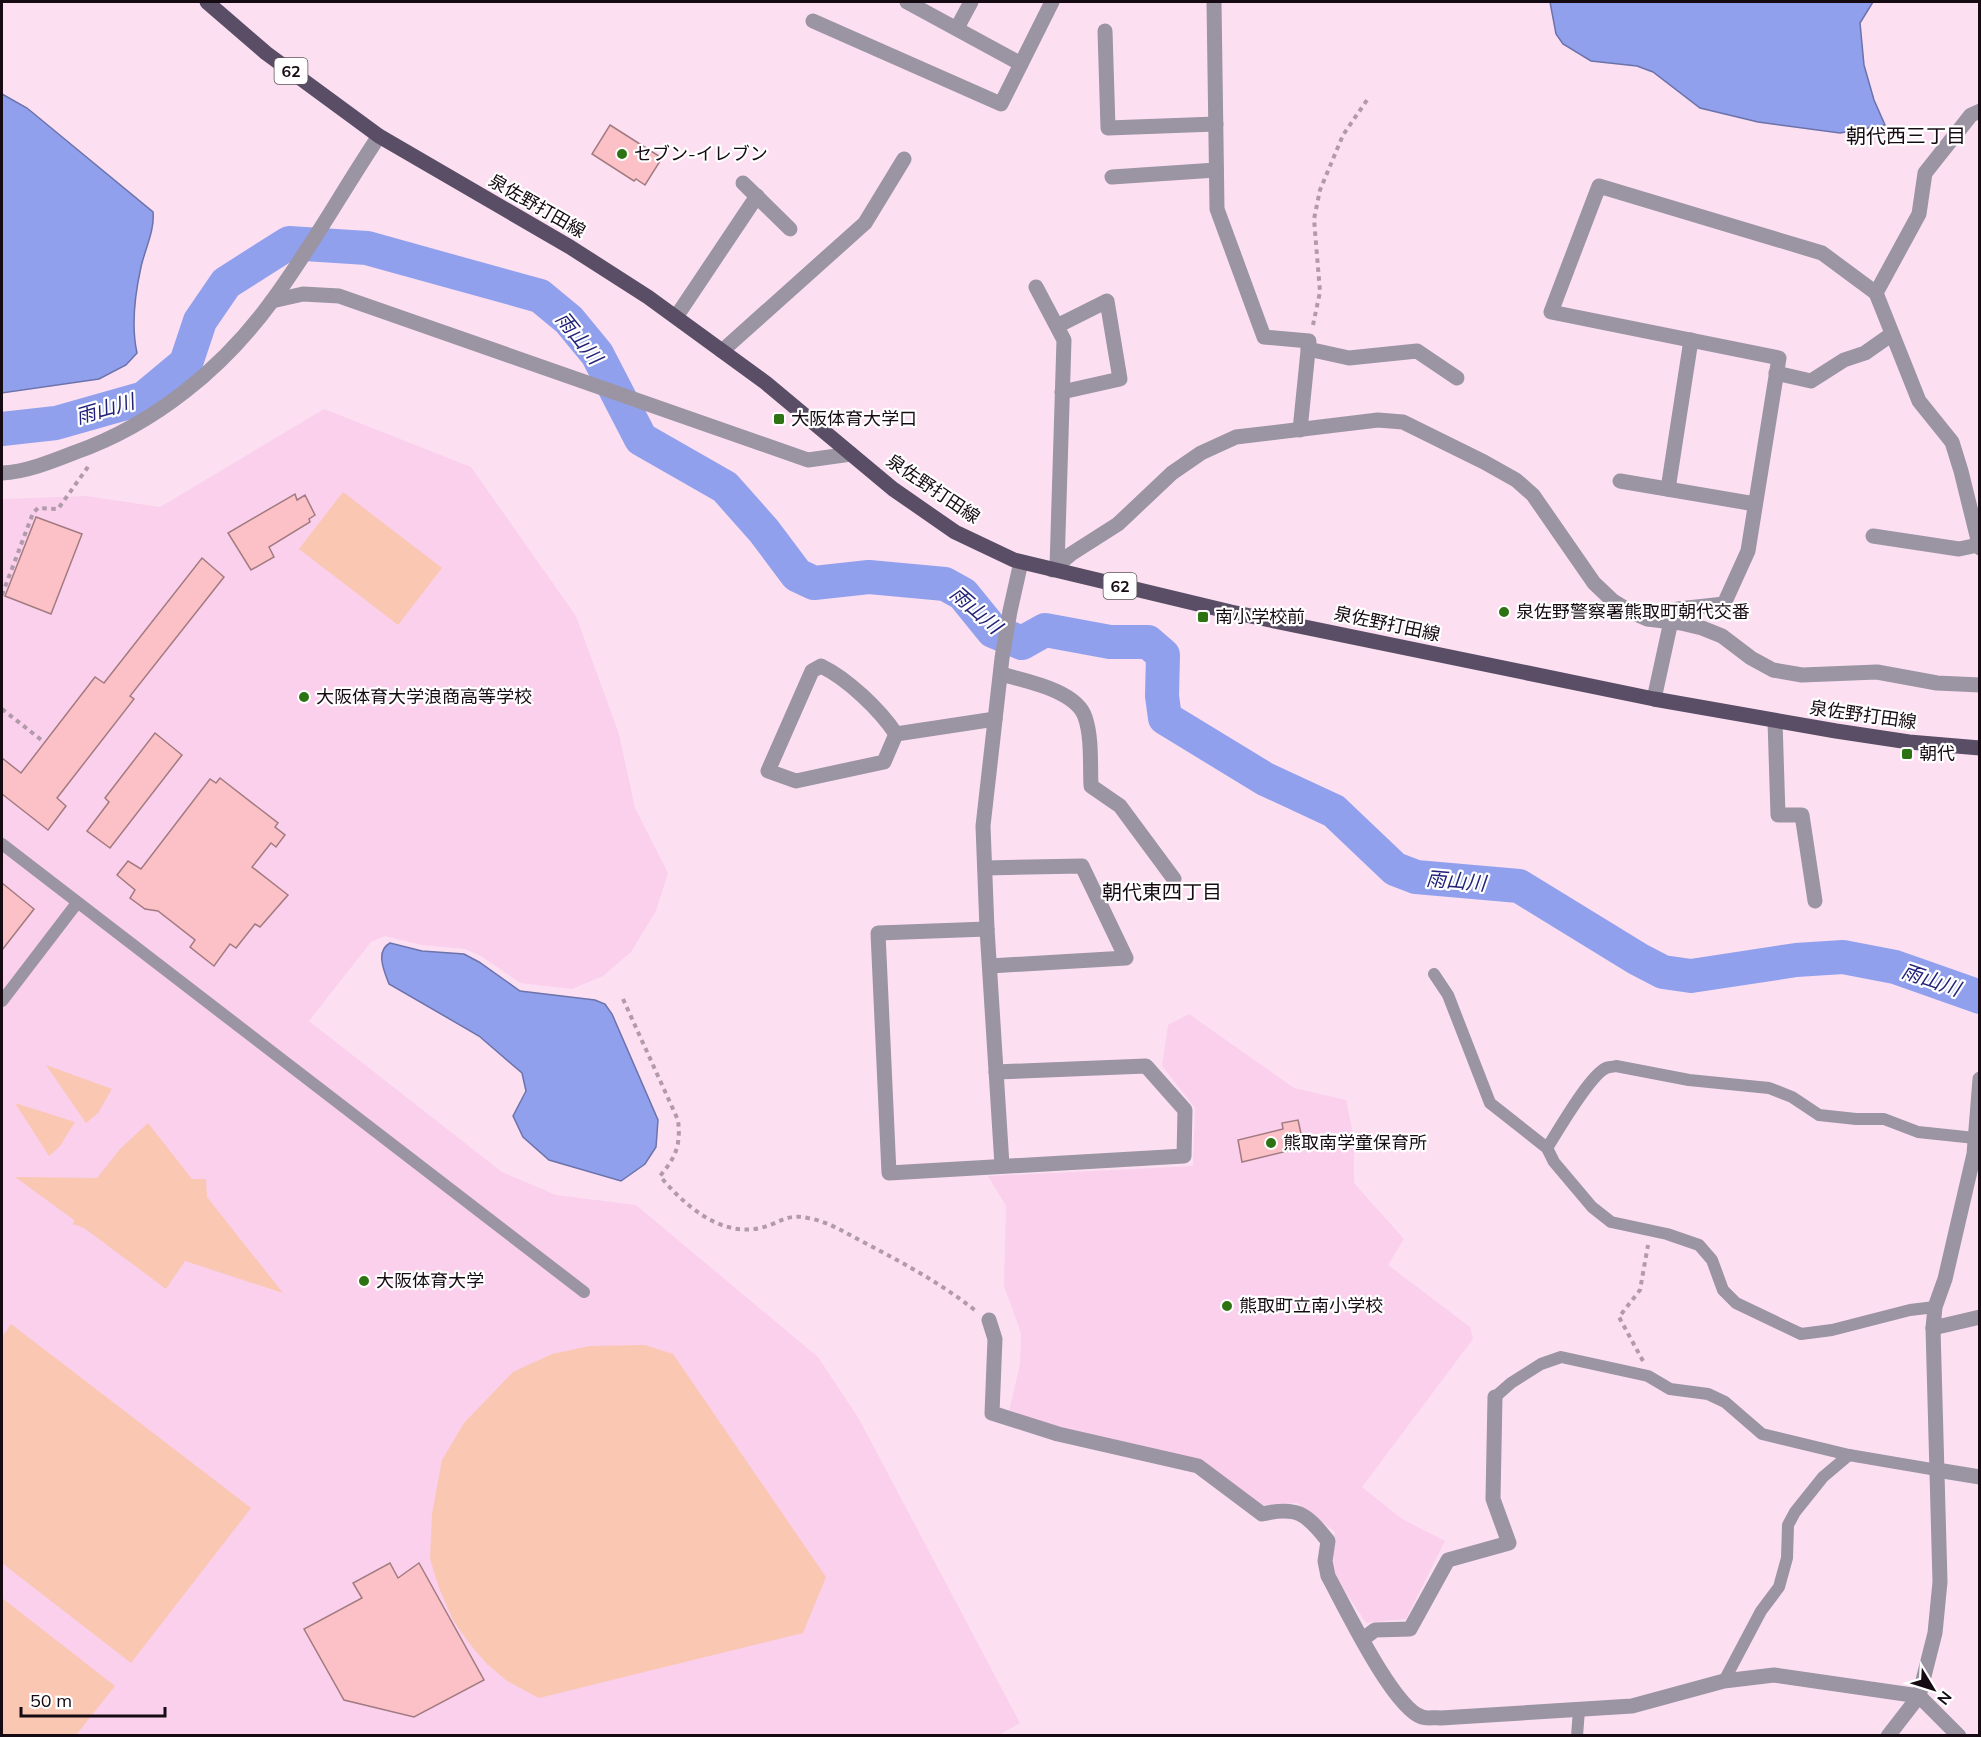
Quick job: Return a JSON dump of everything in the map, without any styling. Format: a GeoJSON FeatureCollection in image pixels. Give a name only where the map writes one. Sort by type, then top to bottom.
{"type":"FeatureCollection","features":[{"type":"Feature","properties":{"kind":"main road","name":"泉佐野打田線"},"geometry":{"type":"LineString","coordinates":[[207,2],[266,53],[379,136],[570,247],[648,297],[766,383],[893,489],[955,531],[1021,562],[1231,612],[1654,699],[1909,742],[1980,748]]}},
{"type":"Feature","properties":{"kind":"street"},"geometry":{"type":"LineString","coordinates":[[907,2],[1021,64]]}},
{"type":"Feature","properties":{"kind":"street"},"geometry":{"type":"LineString","coordinates":[[957,28],[971,2]]}},
{"type":"Feature","properties":{"kind":"street"},"geometry":{"type":"LineString","coordinates":[[813,21],[1001,104],[1052,2]]}},
{"type":"Feature","properties":{"kind":"street"},"geometry":{"type":"LineString","coordinates":[[1214,2],[1217,209],[1264,337],[1309,345],[1349,358],[1417,351],[1457,378]]}},
{"type":"Feature","properties":{"kind":"street"},"geometry":{"type":"LineString","coordinates":[[1105,31],[1108,128],[1216,124]]}},
{"type":"Feature","properties":{"kind":"street"},"geometry":{"type":"LineString","coordinates":[[1876,293],[1919,214],[1925,173],[1971,115],[1980,111]]}},
{"type":"Feature","properties":{"kind":"street"},"geometry":{"type":"LineString","coordinates":[[2,473],[56,460],[98,445],[172,403],[196,382],[239,339],[272,301],[379,136]]}},
{"type":"Feature","properties":{"kind":"street"},"geometry":{"type":"LineString","coordinates":[[722,351],[865,223],[904,159]]}},
{"type":"Feature","properties":{"kind":"street"},"geometry":{"type":"LineString","coordinates":[[1112,177],[1216,170]]}},
{"type":"Feature","properties":{"kind":"street"},"geometry":{"type":"LineString","coordinates":[[743,183],[790,229]]}},
{"type":"Feature","properties":{"kind":"street"},"geometry":{"type":"LineString","coordinates":[[1654,699],[1671,621],[1678,609],[1724,604],[1748,551],[1779,358],[1551,312],[1599,186],[1822,253],[1876,293],[1919,401],[1952,442],[1979,547],[1959,549],[1873,536]]}},
{"type":"Feature","properties":{"kind":"street"},"geometry":{"type":"LineString","coordinates":[[676,317],[757,196]]}},
{"type":"Feature","properties":{"kind":"street"},"geometry":{"type":"LineString","coordinates":[[1036,287],[1064,340],[1054,569]]}},
{"type":"Feature","properties":{"kind":"street"},"geometry":{"type":"LineString","coordinates":[[272,301],[303,294],[339,296],[808,460],[851,454]]}},
{"type":"Feature","properties":{"kind":"street"},"geometry":{"type":"LineString","coordinates":[[1057,326],[1107,302],[1120,379],[1062,392]]}},
{"type":"Feature","properties":{"kind":"street"},"geometry":{"type":"LineString","coordinates":[[1776,373],[1811,381],[1844,360],[1865,353],[1892,334]]}},
{"type":"Feature","properties":{"kind":"street"},"geometry":{"type":"LineString","coordinates":[[1668,489],[1690,340]]}},
{"type":"Feature","properties":{"kind":"street"},"geometry":{"type":"LineString","coordinates":[[1300,430],[1309,345]]}},
{"type":"Feature","properties":{"kind":"street"},"geometry":{"type":"LineString","coordinates":[[1054,569],[1071,554],[1118,524],[1172,473],[1201,453],[1236,437],[1378,420],[1403,422],[1516,480],[1533,495],[1594,583],[1613,601],[1631,612],[1647,619],[1671,621],[1702,628],[1722,636],[1751,658],[1773,670],[1802,675],[1877,672],[1937,683],[1980,685]]}},
{"type":"Feature","properties":{"kind":"street"},"geometry":{"type":"LineString","coordinates":[[1620,481],[1755,504]]}},
{"type":"Feature","properties":{"kind":"street"},"geometry":{"type":"LineString","coordinates":[[1002,1165],[983,826],[1002,658],[1021,562]]}},
{"type":"Feature","properties":{"kind":"street"},"geometry":{"type":"LineString","coordinates":[[821,666],[836,673],[887,720],[896,734],[884,762],[796,781],[768,771],[812,671],[821,666]]}},
{"type":"Feature","properties":{"kind":"street"},"geometry":{"type":"LineString","coordinates":[[1001,674],[1058,692],[1073,701],[1084,714],[1088,726],[1091,786],[1120,806],[1174,879]]}},
{"type":"Feature","properties":{"kind":"street"},"geometry":{"type":"LineString","coordinates":[[896,734],[994,719]]}},
{"type":"Feature","properties":{"kind":"street"},"geometry":{"type":"LineString","coordinates":[[1775,720],[1778,815],[1802,815],[1815,901]]}},
{"type":"Feature","properties":{"kind":"street"},"geometry":{"type":"LineString","coordinates":[[985,868],[1082,866],[1126,958],[990,966]]}},
{"type":"Feature","properties":{"kind":"street"},"geometry":{"type":"LineString","coordinates":[[987,929],[878,933],[889,1173],[1184,1156],[1185,1110],[1146,1066],[996,1072]]}},
{"type":"Feature","properties":{"kind":"street"},"geometry":{"type":"LineString","coordinates":[[1888,1736],[1919,1696],[1935,1633],[1940,1582],[1933,1328],[1935,1307],[1945,1279],[1974,1154],[1980,1079]]}},
{"type":"Feature","properties":{"kind":"street"},"geometry":{"type":"LineString","coordinates":[[1933,1328],[1980,1317]]}},
{"type":"Feature","properties":{"kind":"street"},"geometry":{"type":"LineString","coordinates":[[989,1320],[995,1339],[992,1413],[1058,1434],[1198,1467],[1262,1514],[1280,1510],[1297,1511],[1318,1529],[1328,1541],[1325,1561],[1328,1576],[1401,1701],[1421,1717],[1632,1706],[1724,1681],[1774,1675],[1919,1696],[1959,1736]]}},
{"type":"Feature","properties":{"kind":"street"},"geometry":{"type":"LineString","coordinates":[[1363,1639],[1375,1630],[1410,1629],[1448,1560],[1509,1543],[1493,1499],[1495,1396]]}},
{"type":"Feature","properties":{"kind":"street"},"geometry":{"type":"LineString","coordinates":[[1937,1470],[1980,1478]]}},
{"type":"Feature","properties":{"kind":"lane"},"geometry":{"type":"LineString","coordinates":[[2,844],[584,1292]]}},
{"type":"Feature","properties":{"kind":"lane"},"geometry":{"type":"LineString","coordinates":[[2,1001],[77,903]]}},
{"type":"Feature","properties":{"kind":"lane"},"geometry":{"type":"LineString","coordinates":[[1434,974],[1448,995],[1490,1103],[1546,1148],[1554,1162],[1592,1207],[1611,1222],[1668,1234],[1699,1245],[1712,1260],[1723,1290],[1736,1303],[1801,1334],[1832,1330],[1910,1310],[1935,1307]]}},
{"type":"Feature","properties":{"kind":"lane"},"geometry":{"type":"LineString","coordinates":[[1546,1148],[1594,1080],[1605,1068],[1616,1066],[1689,1080],[1769,1088],[1792,1097],[1819,1115],[1884,1119],[1918,1132],[1975,1138]]}},
{"type":"Feature","properties":{"kind":"lane"},"geometry":{"type":"LineString","coordinates":[[1495,1396],[1541,1364],[1561,1357],[1648,1376],[1670,1389],[1708,1394],[1725,1402],[1762,1434],[1850,1455],[1937,1470]]}},
{"type":"Feature","properties":{"kind":"lane"},"geometry":{"type":"LineString","coordinates":[[1724,1681],[1761,1611],[1779,1587],[1787,1558],[1788,1525],[1795,1512],[1823,1477],[1850,1455]]}},
{"type":"Feature","properties":{"kind":"lane"},"geometry":{"type":"LineString","coordinates":[[1577,1736],[1579,1710]]}},
{"type":"Feature","properties":{"kind":"path"},"geometry":{"type":"LineString","coordinates":[[1309,345],[1320,292],[1314,219],[1320,190],[1343,135],[1367,100]]}},
{"type":"Feature","properties":{"kind":"path"},"geometry":{"type":"LineString","coordinates":[[2,595],[33,513],[38,508],[58,509],[87,470],[98,445]]}},
{"type":"Feature","properties":{"kind":"path"},"geometry":{"type":"LineString","coordinates":[[2,709],[44,742]]}},
{"type":"Feature","properties":{"kind":"path"},"geometry":{"type":"LineString","coordinates":[[623,999],[678,1120],[680,1135],[678,1147],[671,1163],[660,1176],[691,1208],[712,1221],[731,1228],[747,1230],[762,1228],[785,1218],[797,1216],[811,1218],[842,1230],[947,1288],[989,1320]]}},
{"type":"Feature","properties":{"kind":"path"},"geometry":{"type":"LineString","coordinates":[[1648,1376],[1645,1364],[1618,1317],[1640,1290],[1650,1231]]}},
{"type":"Feature","properties":{"kind":"shaded area","name":"大阪体育大学"},"geometry":{"type":"Polygon","coordinates":[[[324,409],[471,467],[576,616],[619,734],[635,808],[668,873],[656,911],[631,952],[603,976],[572,989],[520,983],[481,956],[465,949],[422,945],[385,936],[371,942],[309,1021],[502,1172],[556,1195],[636,1205],[818,1357],[859,1419],[1020,1723],[997,1736],[2,1735],[2,499],[86,496],[160,507],[324,409]]]}},
{"type":"Feature","properties":{"kind":"shaded area"},"geometry":{"type":"Polygon","coordinates":[[[343,492],[442,568],[398,625],[299,549],[343,492]]]}},
{"type":"Feature","properties":{"kind":"shaded area","name":"熊取町立南小学校"},"geometry":{"type":"Polygon","coordinates":[[[1189,1014],[1294,1088],[1346,1100],[1354,1138],[1354,1183],[1404,1239],[1388,1265],[1470,1327],[1473,1339],[1362,1487],[1402,1519],[1445,1541],[1406,1619],[1366,1623],[1335,1576],[1331,1556],[1335,1532],[1297,1503],[1262,1505],[1203,1462],[1062,1429],[1009,1411],[1020,1364],[1021,1333],[1004,1286],[1006,1206],[988,1176],[1193,1166],[1195,1108],[1162,1066],[1168,1025],[1189,1014]]]}},
{"type":"Feature","properties":{"kind":"shaded area"},"geometry":{"type":"Polygon","coordinates":[[[46,1065],[112,1089],[98,1113],[86,1123],[46,1065]]]}},
{"type":"Feature","properties":{"kind":"shaded area"},"geometry":{"type":"Polygon","coordinates":[[[15,1103],[75,1122],[60,1146],[49,1156],[15,1103]]]}},
{"type":"Feature","properties":{"kind":"shaded area"},"geometry":{"type":"Polygon","coordinates":[[[148,1123],[192,1179],[206,1179],[207,1197],[283,1293],[185,1261],[166,1289],[84,1228],[73,1224],[74,1220],[15,1177],[97,1178],[121,1148],[148,1123]]]}},
{"type":"Feature","properties":{"kind":"shaded area"},"geometry":{"type":"Polygon","coordinates":[[[11,1324],[251,1508],[131,1663],[2,1563],[2,1337],[11,1324]]]}},
{"type":"Feature","properties":{"kind":"shaded area"},"geometry":{"type":"Polygon","coordinates":[[[645,1345],[673,1354],[826,1577],[803,1633],[539,1698],[507,1681],[486,1663],[453,1620],[439,1588],[430,1559],[432,1514],[442,1460],[464,1423],[513,1372],[552,1354],[590,1346],[645,1345]]]}},
{"type":"Feature","properties":{"kind":"shaded area"},"geometry":{"type":"Polygon","coordinates":[[[2,1598],[115,1686],[76,1735],[2,1735],[2,1598]]]}},
{"type":"Feature","properties":{"kind":"water"},"geometry":{"type":"Polygon","coordinates":[[[1550,2],[1873,2],[1860,23],[1864,65],[1874,100],[1885,125],[1840,133],[1758,122],[1700,108],[1653,72],[1637,66],[1591,61],[1563,44],[1556,34],[1550,2]]]}},
{"type":"Feature","properties":{"kind":"water"},"geometry":{"type":"Polygon","coordinates":[[[2,94],[27,108],[153,212],[153,226],[141,267],[136,299],[134,332],[137,353],[126,365],[99,379],[2,393],[2,94]]]}},
{"type":"Feature","properties":{"kind":"water"},"geometry":{"type":"Polygon","coordinates":[[[390,943],[422,951],[464,954],[520,991],[595,1000],[605,1004],[612,1014],[658,1120],[656,1147],[645,1164],[621,1181],[549,1160],[523,1137],[513,1116],[526,1091],[522,1073],[479,1036],[389,984],[382,956],[385,947],[390,943]]]}},
{"type":"Feature","properties":{"kind":"building"},"geometry":{"type":"Polygon","coordinates":[[[610,125],[662,158],[645,185],[636,179],[634,181],[592,154],[610,125]]]}},
{"type":"Feature","properties":{"kind":"building"},"geometry":{"type":"Polygon","coordinates":[[[295,494],[297,500],[305,495],[315,515],[309,519],[310,522],[269,547],[274,557],[251,570],[228,533],[295,494]]]}},
{"type":"Feature","properties":{"kind":"building"},"geometry":{"type":"Polygon","coordinates":[[[36,517],[82,534],[51,614],[5,596],[36,517]]]}},
{"type":"Feature","properties":{"kind":"building"},"geometry":{"type":"Polygon","coordinates":[[[202,558],[224,577],[130,696],[134,699],[57,798],[66,806],[48,830],[2,794],[2,758],[21,773],[95,677],[104,683],[202,558]]]}},
{"type":"Feature","properties":{"kind":"building"},"geometry":{"type":"Polygon","coordinates":[[[155,733],[182,755],[110,848],[87,831],[109,802],[105,798],[155,733]]]}},
{"type":"Feature","properties":{"kind":"building"},"geometry":{"type":"Polygon","coordinates":[[[220,778],[278,823],[275,827],[285,835],[276,847],[271,843],[252,867],[288,895],[260,927],[255,924],[236,948],[230,944],[214,966],[190,947],[195,940],[158,911],[145,909],[130,898],[135,890],[117,875],[128,861],[141,869],[210,779],[216,783],[220,778]]]}},
{"type":"Feature","properties":{"kind":"building"},"geometry":{"type":"Polygon","coordinates":[[[2,883],[34,909],[2,950],[2,883]]]}},
{"type":"Feature","properties":{"kind":"building","name":"熊取南学童保育所"},"geometry":{"type":"Polygon","coordinates":[[[1298,1120],[1304,1147],[1242,1162],[1238,1140],[1283,1129],[1282,1123],[1298,1120]]]}},
{"type":"Feature","properties":{"kind":"building"},"geometry":{"type":"Polygon","coordinates":[[[390,1563],[398,1578],[419,1563],[484,1680],[414,1717],[344,1700],[304,1629],[362,1598],[353,1583],[390,1563]]]}},
{"type":"Feature","properties":{"kind":"waterway","name":"雨山川"},"geometry":{"type":"LineString","coordinates":[[2,429],[56,423],[144,398],[186,363],[200,321],[226,283],[289,243],[367,248],[540,296],[569,320],[597,354],[641,439],[725,487],[764,531],[797,575],[814,583],[869,577],[945,584],[963,594],[993,631],[1022,643],[1045,630],[1110,642],[1148,642],[1163,655],[1162,696],[1165,718],[1265,779],[1334,811],[1395,869],[1416,877],[1519,886],[1663,972],[1691,976],[1796,960],[1843,957],[1895,967],[1980,997]]}},
{"type":"Feature","properties":{"kind":"place","name":"セブン-イレブン"},"geometry":{"type":"Point","coordinates":[622,154]}},
{"type":"Feature","properties":{"kind":"place","name":"大阪体育大学口"},"geometry":{"type":"Point","coordinates":[779,419]}},
{"type":"Feature","properties":{"kind":"place","name":"泉佐野警察署熊取町朝代交番"},"geometry":{"type":"Point","coordinates":[1504,612]}},
{"type":"Feature","properties":{"kind":"place","name":"南小学校前"},"geometry":{"type":"Point","coordinates":[1203,617]}},
{"type":"Feature","properties":{"kind":"place","name":"大阪体育大学浪商高等学校"},"geometry":{"type":"Point","coordinates":[304,697]}},
{"type":"Feature","properties":{"kind":"place","name":"朝代"},"geometry":{"type":"Point","coordinates":[1907,754]}},
{"type":"Feature","properties":{"kind":"place","name":"熊取南学童保育所"},"geometry":{"type":"Point","coordinates":[1271,1143]}},
{"type":"Feature","properties":{"kind":"place","name":"大阪体育大学"},"geometry":{"type":"Point","coordinates":[364,1281]}},
{"type":"Feature","properties":{"kind":"place","name":"熊取町立南小学校"},"geometry":{"type":"Point","coordinates":[1227,1306]}},
{"type":"Feature","properties":{"kind":"district","name":"朝代西三丁目"},"geometry":{"type":"Point","coordinates":[1906,136]}},
{"type":"Feature","properties":{"kind":"district","name":"朝代東四丁目"},"geometry":{"type":"Point","coordinates":[1162,892]}}]}
